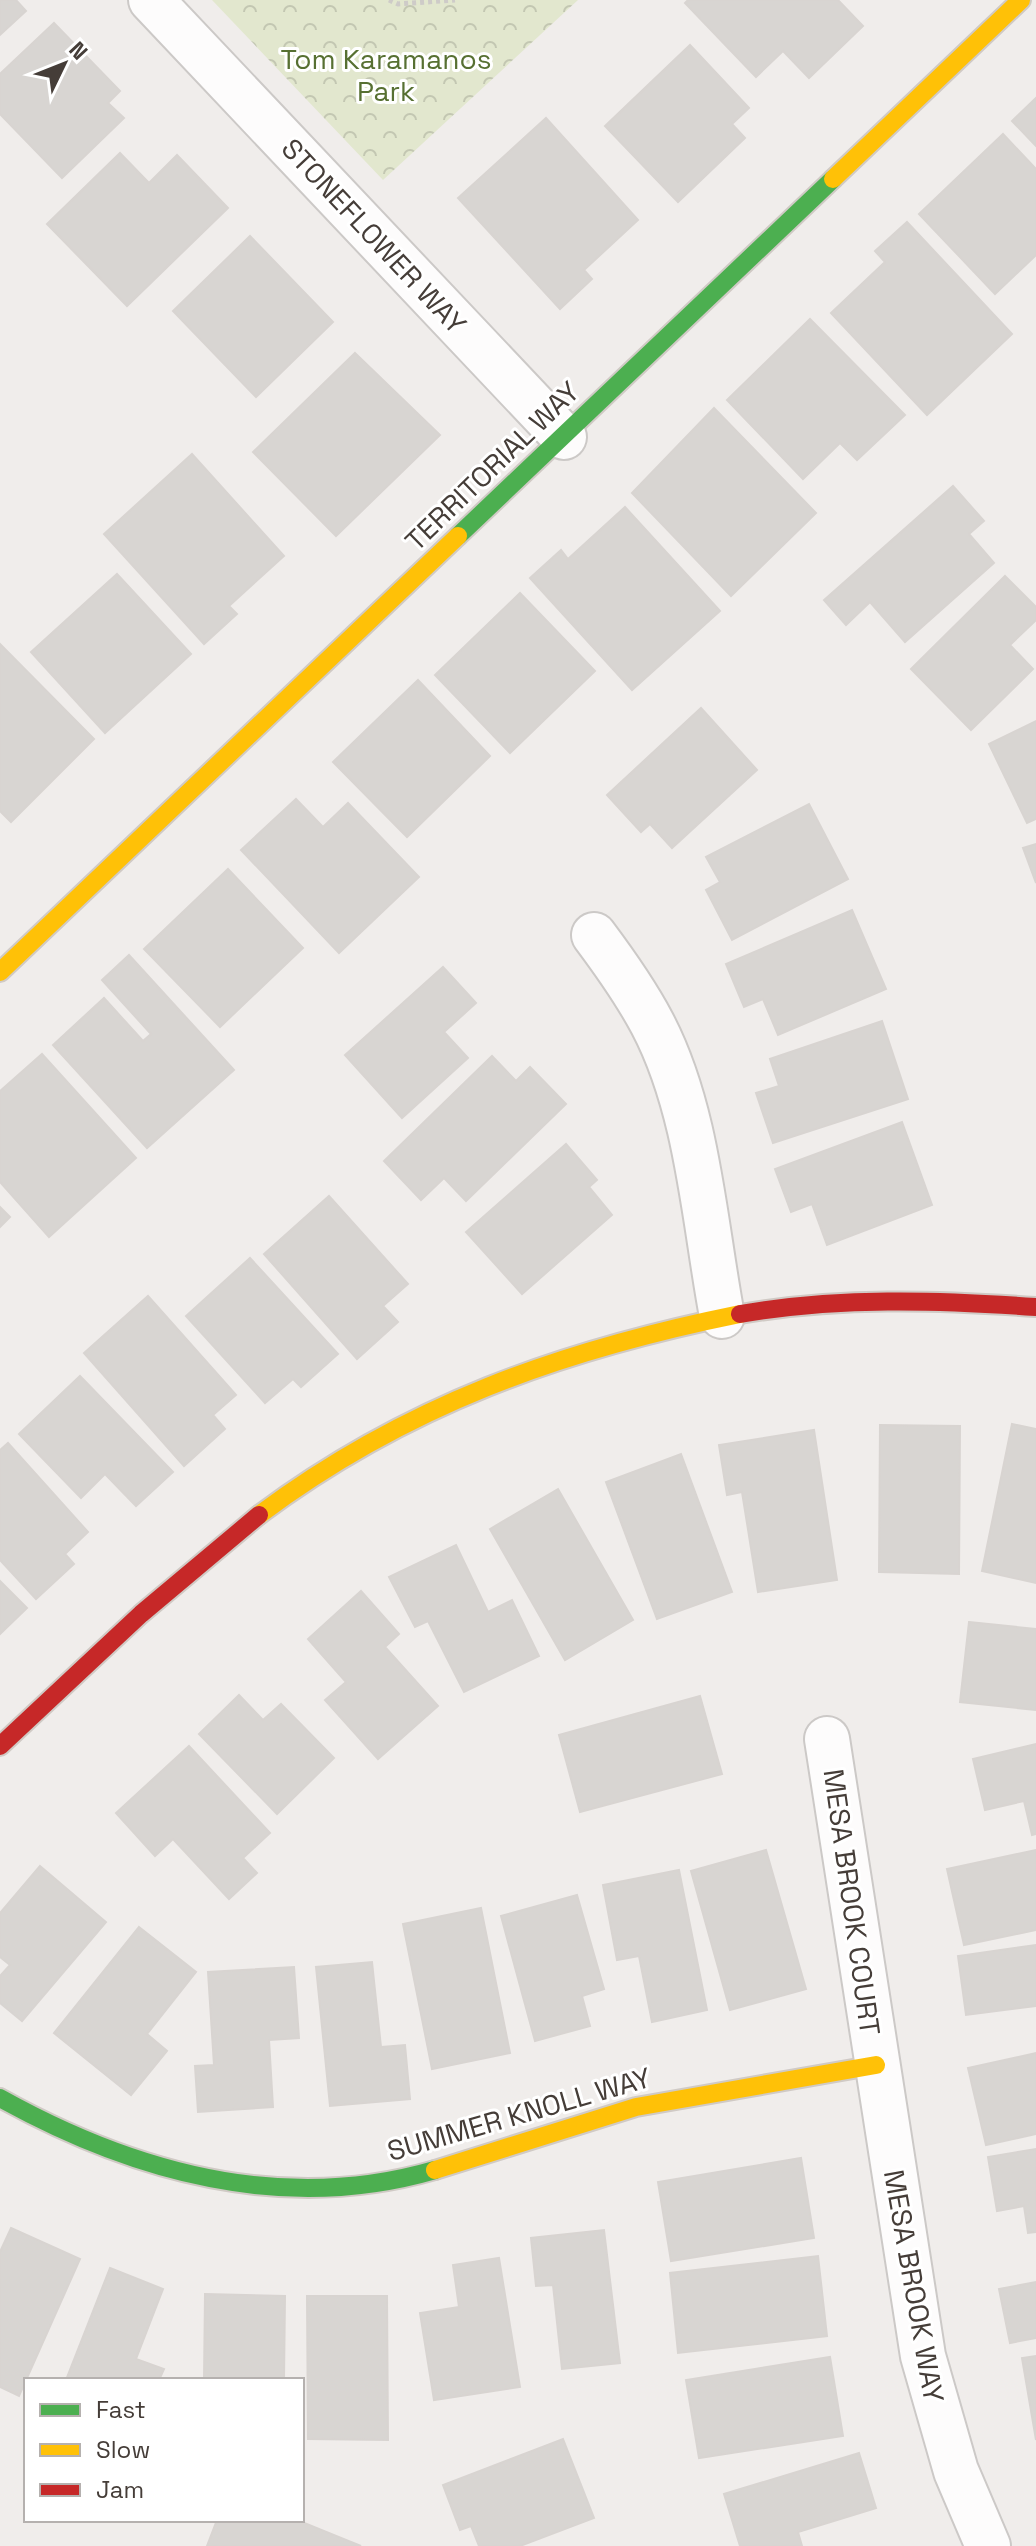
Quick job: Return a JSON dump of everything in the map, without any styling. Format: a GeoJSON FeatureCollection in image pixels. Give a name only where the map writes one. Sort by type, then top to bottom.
{"type":"FeatureCollection","features":[{"type":"Feature","properties":{"kind":"street","name":"STONEFLOWER WAY"},"geometry":{"type":"LineString","coordinates":[[151,0],[564,437]]}},
{"type":"Feature","properties":{"kind":"street","name":"TERRITORIAL WAY"},"geometry":{"type":"LineString","coordinates":[[0,972],[1021,0]]}},
{"type":"Feature","properties":{"kind":"street"},"geometry":{"type":"LineString","coordinates":[[594,935],[640,1001],[673,1074],[687,1126],[722,1316]]}},
{"type":"Feature","properties":{"kind":"street"},"geometry":{"type":"LineString","coordinates":[[0,1746],[199,1561],[293,1490],[393,1430],[499,1381],[609,1342],[722,1316],[877,1300],[995,1302],[1036,1307]]}},
{"type":"Feature","properties":{"kind":"street","name":"MESA BROOK COURT"},"geometry":{"type":"LineString","coordinates":[[827,1739],[876,2065]]}},
{"type":"Feature","properties":{"kind":"street","name":"SUMMER KNOLL WAY"},"geometry":{"type":"LineString","coordinates":[[0,2098],[39,2122],[90,2146],[145,2166],[200,2179],[257,2186],[314,2187],[372,2184],[428,2172],[666,2100],[876,2065]]}},
{"type":"Feature","properties":{"kind":"street","name":"MESA BROOK WAY"},"geometry":{"type":"LineString","coordinates":[[876,2065],[923,2356],[956,2471],[988,2546]]}},
{"type":"Feature","properties":{"kind":"path"},"geometry":{"type":"LineString","coordinates":[[389,0],[398,4],[455,0]]}},
{"type":"Feature","properties":{"kind":"green space","name":"Tom Karamanos Park"},"geometry":{"type":"Polygon","coordinates":[[[212,0],[578,0],[383,180],[212,0]]]}},
{"type":"Feature","properties":{"kind":"building"},"geometry":{"type":"Polygon","coordinates":[[[0,0],[16,0],[26,11],[0,35],[0,0]]]}},
{"type":"Feature","properties":{"kind":"building"},"geometry":{"type":"Polygon","coordinates":[[[688,0],[838,0],[863,26],[809,78],[783,51],[756,77],[685,3],[688,0]]]}},
{"type":"Feature","properties":{"kind":"building"},"geometry":{"type":"Polygon","coordinates":[[[54,23],[120,91],[108,103],[124,118],[62,178],[0,114],[0,74],[54,23]]]}},
{"type":"Feature","properties":{"kind":"building"},"geometry":{"type":"Polygon","coordinates":[[[690,45],[749,108],[732,124],[745,138],[678,202],[605,126],[690,45]]]}},
{"type":"Feature","properties":{"kind":"building"},"geometry":{"type":"Polygon","coordinates":[[[1036,98],[1036,146],[1012,121],[1036,98]]]}},
{"type":"Feature","properties":{"kind":"building"},"geometry":{"type":"Polygon","coordinates":[[[546,118],[638,220],[584,270],[592,279],[560,309],[458,198],[546,118]]]}},
{"type":"Feature","properties":{"kind":"building"},"geometry":{"type":"Polygon","coordinates":[[[1003,134],[1036,169],[1036,255],[995,294],[919,214],[1003,134]]]}},
{"type":"Feature","properties":{"kind":"building"},"geometry":{"type":"Polygon","coordinates":[[[120,153],[149,183],[177,155],[228,208],[127,306],[47,224],[120,153]]]}},
{"type":"Feature","properties":{"kind":"building"},"geometry":{"type":"Polygon","coordinates":[[[907,222],[1012,334],[927,415],[831,313],[885,262],[875,251],[907,222]]]}},
{"type":"Feature","properties":{"kind":"building"},"geometry":{"type":"Polygon","coordinates":[[[250,236],[333,322],[256,397],[173,311],[250,236]]]}},
{"type":"Feature","properties":{"kind":"building"},"geometry":{"type":"Polygon","coordinates":[[[810,319],[905,415],[857,460],[840,443],[803,479],[727,400],[810,319]]]}},
{"type":"Feature","properties":{"kind":"building"},"geometry":{"type":"Polygon","coordinates":[[[355,353],[440,435],[336,536],[253,452],[355,353]]]}},
{"type":"Feature","properties":{"kind":"building"},"geometry":{"type":"Polygon","coordinates":[[[714,408],[816,513],[731,596],[632,493],[714,408]]]}},
{"type":"Feature","properties":{"kind":"building"},"geometry":{"type":"Polygon","coordinates":[[[192,454],[284,556],[229,606],[237,614],[204,644],[104,534],[192,454]]]}},
{"type":"Feature","properties":{"kind":"building"},"geometry":{"type":"Polygon","coordinates":[[[953,486],[984,521],[969,534],[994,563],[905,642],[870,602],[846,625],[824,600],[953,486]]]}},
{"type":"Feature","properties":{"kind":"building"},"geometry":{"type":"Polygon","coordinates":[[[625,507],[720,611],[632,690],[530,578],[561,550],[568,559],[625,507]]]}},
{"type":"Feature","properties":{"kind":"building"},"geometry":{"type":"Polygon","coordinates":[[[117,574],[191,654],[105,733],[31,652],[117,574]]]}},
{"type":"Feature","properties":{"kind":"building"},"geometry":{"type":"Polygon","coordinates":[[[1005,576],[1036,607],[1036,620],[1010,645],[1033,669],[971,730],[911,669],[1005,576]]]}},
{"type":"Feature","properties":{"kind":"building"},"geometry":{"type":"Polygon","coordinates":[[[520,593],[595,671],[510,753],[435,675],[520,593]]]}},
{"type":"Feature","properties":{"kind":"building"},"geometry":{"type":"Polygon","coordinates":[[[0,644],[94,739],[11,822],[0,811],[0,644]]]}},
{"type":"Feature","properties":{"kind":"building"},"geometry":{"type":"Polygon","coordinates":[[[418,680],[490,756],[407,837],[333,762],[418,680]]]}},
{"type":"Feature","properties":{"kind":"building"},"geometry":{"type":"Polygon","coordinates":[[[701,708],[757,770],[672,848],[650,824],[641,832],[607,795],[701,708]]]}},
{"type":"Feature","properties":{"kind":"building"},"geometry":{"type":"Polygon","coordinates":[[[1036,721],[1036,819],[1027,823],[989,744],[1036,721]]]}},
{"type":"Feature","properties":{"kind":"building"},"geometry":{"type":"Polygon","coordinates":[[[296,799],[323,827],[348,803],[419,877],[339,953],[241,850],[296,799]]]}},
{"type":"Feature","properties":{"kind":"building"},"geometry":{"type":"Polygon","coordinates":[[[809,804],[848,879],[732,940],[706,890],[720,882],[706,857],[809,804]]]}},
{"type":"Feature","properties":{"kind":"building"},"geometry":{"type":"Polygon","coordinates":[[[1036,844],[1036,883],[1023,848],[1036,844]]]}},
{"type":"Feature","properties":{"kind":"building"},"geometry":{"type":"Polygon","coordinates":[[[228,869],[303,948],[220,1027],[144,949],[228,869]]]}},
{"type":"Feature","properties":{"kind":"building"},"geometry":{"type":"Polygon","coordinates":[[[852,910],[886,989],[778,1035],[763,999],[744,1007],[726,964],[852,910]]]}},
{"type":"Feature","properties":{"kind":"building"},"geometry":{"type":"Polygon","coordinates":[[[129,955],[234,1070],[147,1148],[53,1045],[104,998],[143,1041],[151,1034],[102,980],[129,955]]]}},
{"type":"Feature","properties":{"kind":"building"},"geometry":{"type":"Polygon","coordinates":[[[443,967],[476,1003],[444,1032],[468,1058],[402,1118],[345,1055],[443,967]]]}},
{"type":"Feature","properties":{"kind":"building"},"geometry":{"type":"Polygon","coordinates":[[[882,1021],[908,1099],[773,1143],[756,1093],[779,1086],[770,1059],[882,1021]]]}},
{"type":"Feature","properties":{"kind":"building"},"geometry":{"type":"Polygon","coordinates":[[[42,1054],[136,1158],[49,1237],[0,1182],[0,1091],[42,1054]]]}},
{"type":"Feature","properties":{"kind":"building"},"geometry":{"type":"Polygon","coordinates":[[[492,1056],[516,1081],[530,1067],[566,1104],[466,1201],[444,1178],[421,1200],[384,1161],[492,1056]]]}},
{"type":"Feature","properties":{"kind":"building"},"geometry":{"type":"Polygon","coordinates":[[[902,1122],[932,1205],[827,1245],[812,1204],[791,1212],[775,1169],[902,1122]]]}},
{"type":"Feature","properties":{"kind":"building"},"geometry":{"type":"Polygon","coordinates":[[[566,1144],[597,1180],[589,1187],[612,1215],[522,1294],[466,1232],[566,1144]]]}},
{"type":"Feature","properties":{"kind":"building"},"geometry":{"type":"Polygon","coordinates":[[[329,1196],[408,1284],[383,1306],[398,1322],[357,1359],[264,1254],[329,1196]]]}},
{"type":"Feature","properties":{"kind":"building"},"geometry":{"type":"Polygon","coordinates":[[[0,1207],[10,1217],[0,1227],[0,1207]]]}},
{"type":"Feature","properties":{"kind":"building"},"geometry":{"type":"Polygon","coordinates":[[[250,1258],[338,1354],[301,1387],[293,1379],[265,1403],[186,1316],[250,1258]]]}},
{"type":"Feature","properties":{"kind":"building"},"geometry":{"type":"Polygon","coordinates":[[[148,1296],[236,1395],[213,1415],[225,1429],[184,1466],[84,1353],[148,1296]]]}},
{"type":"Feature","properties":{"kind":"building"},"geometry":{"type":"Polygon","coordinates":[[[80,1376],[173,1472],[136,1506],[105,1474],[81,1498],[19,1434],[80,1376]]]}},
{"type":"Feature","properties":{"kind":"building"},"geometry":{"type":"Polygon","coordinates":[[[1012,1424],[1036,1429],[1036,1583],[982,1571],[1012,1424]]]}},
{"type":"Feature","properties":{"kind":"building"},"geometry":{"type":"Polygon","coordinates":[[[880,1425],[960,1426],[959,1574],[879,1572],[880,1425]]]}},
{"type":"Feature","properties":{"kind":"building"},"geometry":{"type":"Polygon","coordinates":[[[814,1430],[837,1580],[758,1592],[742,1492],[727,1495],[719,1445],[814,1430]]]}},
{"type":"Feature","properties":{"kind":"building"},"geometry":{"type":"Polygon","coordinates":[[[8,1443],[88,1532],[65,1554],[74,1564],[36,1599],[0,1560],[0,1450],[8,1443]]]}},
{"type":"Feature","properties":{"kind":"building"},"geometry":{"type":"Polygon","coordinates":[[[681,1454],[732,1592],[657,1619],[606,1482],[681,1454]]]}},
{"type":"Feature","properties":{"kind":"building"},"geometry":{"type":"Polygon","coordinates":[[[558,1489],[633,1620],[565,1660],[490,1529],[558,1489]]]}},
{"type":"Feature","properties":{"kind":"building"},"geometry":{"type":"Polygon","coordinates":[[[456,1545],[488,1612],[512,1600],[539,1656],[464,1692],[428,1621],[415,1627],[389,1577],[456,1545]]]}},
{"type":"Feature","properties":{"kind":"building"},"geometry":{"type":"Polygon","coordinates":[[[0,1581],[27,1608],[0,1634],[0,1581]]]}},
{"type":"Feature","properties":{"kind":"building"},"geometry":{"type":"Polygon","coordinates":[[[361,1591],[399,1634],[385,1647],[438,1706],[378,1759],[325,1700],[346,1682],[308,1639],[361,1591]]]}},
{"type":"Feature","properties":{"kind":"building"},"geometry":{"type":"Polygon","coordinates":[[[969,1622],[1036,1629],[1036,1710],[960,1702],[969,1622]]]}},
{"type":"Feature","properties":{"kind":"building"},"geometry":{"type":"Polygon","coordinates":[[[239,1695],[263,1720],[281,1704],[334,1758],[277,1814],[199,1734],[239,1695]]]}},
{"type":"Feature","properties":{"kind":"building"},"geometry":{"type":"Polygon","coordinates":[[[700,1696],[722,1774],[580,1812],[559,1735],[700,1696]]]}},
{"type":"Feature","properties":{"kind":"building"},"geometry":{"type":"Polygon","coordinates":[[[1036,1744],[1036,1834],[1032,1835],[1024,1801],[985,1810],[973,1759],[1036,1744]]]}},
{"type":"Feature","properties":{"kind":"building"},"geometry":{"type":"Polygon","coordinates":[[[189,1746],[270,1833],[243,1858],[257,1873],[229,1899],[173,1839],[155,1856],[116,1813],[189,1746]]]}},
{"type":"Feature","properties":{"kind":"building"},"geometry":{"type":"Polygon","coordinates":[[[766,1850],[806,1989],[730,2010],[691,1871],[766,1850]]]}},
{"type":"Feature","properties":{"kind":"building"},"geometry":{"type":"Polygon","coordinates":[[[1036,1850],[1036,1930],[964,1945],[947,1869],[1036,1850]]]}},
{"type":"Feature","properties":{"kind":"building"},"geometry":{"type":"Polygon","coordinates":[[[40,1866],[106,1922],[22,2021],[0,2003],[0,1976],[10,1965],[0,1957],[0,1913],[40,1866]]]}},
{"type":"Feature","properties":{"kind":"building"},"geometry":{"type":"Polygon","coordinates":[[[679,1870],[707,2010],[652,2022],[639,1956],[617,1960],[603,1885],[679,1870]]]}},
{"type":"Feature","properties":{"kind":"building"},"geometry":{"type":"Polygon","coordinates":[[[577,1895],[604,1989],[582,1996],[590,2026],[535,2041],[501,1916],[577,1895]]]}},
{"type":"Feature","properties":{"kind":"building"},"geometry":{"type":"Polygon","coordinates":[[[481,1908],[510,2053],[432,2069],[403,1924],[481,1908]]]}},
{"type":"Feature","properties":{"kind":"building"},"geometry":{"type":"Polygon","coordinates":[[[139,1927],[196,1972],[147,2034],[167,2051],[131,2095],[54,2033],[139,1927]]]}},
{"type":"Feature","properties":{"kind":"building"},"geometry":{"type":"Polygon","coordinates":[[[1036,1945],[1036,2006],[966,2015],[958,1956],[1036,1945]]]}},
{"type":"Feature","properties":{"kind":"building"},"geometry":{"type":"Polygon","coordinates":[[[372,1962],[381,2047],[405,2045],[410,2099],[330,2106],[316,1967],[372,1962]]]}},
{"type":"Feature","properties":{"kind":"building"},"geometry":{"type":"Polygon","coordinates":[[[294,1967],[299,2038],[269,2040],[273,2107],[198,2112],[195,2066],[214,2065],[208,1972],[294,1967]]]}},
{"type":"Feature","properties":{"kind":"building"},"geometry":{"type":"Polygon","coordinates":[[[1036,2053],[1036,2134],[986,2145],[968,2068],[1036,2053]]]}},
{"type":"Feature","properties":{"kind":"building"},"geometry":{"type":"Polygon","coordinates":[[[1036,2149],[1036,2232],[1028,2233],[1024,2206],[997,2211],[988,2157],[1036,2149]]]}},
{"type":"Feature","properties":{"kind":"building"},"geometry":{"type":"Polygon","coordinates":[[[801,2158],[814,2238],[671,2261],[658,2182],[801,2158]]]}},
{"type":"Feature","properties":{"kind":"building"},"geometry":{"type":"Polygon","coordinates":[[[11,2228],[80,2259],[27,2378],[24,2378],[19,2396],[0,2387],[0,2252],[11,2228]]]}},
{"type":"Feature","properties":{"kind":"building"},"geometry":{"type":"Polygon","coordinates":[[[604,2230],[620,2363],[562,2369],[553,2285],[536,2286],[531,2238],[604,2230]]]}},
{"type":"Feature","properties":{"kind":"building"},"geometry":{"type":"Polygon","coordinates":[[[818,2256],[827,2336],[678,2353],[670,2273],[818,2256]]]}},
{"type":"Feature","properties":{"kind":"building"},"geometry":{"type":"Polygon","coordinates":[[[499,2258],[520,2387],[434,2400],[420,2313],[459,2307],[453,2265],[499,2258]]]}},
{"type":"Feature","properties":{"kind":"building"},"geometry":{"type":"Polygon","coordinates":[[[110,2268],[163,2289],[136,2359],[164,2369],[160,2378],[67,2378],[110,2268]]]}},
{"type":"Feature","properties":{"kind":"building"},"geometry":{"type":"Polygon","coordinates":[[[1036,2282],[1036,2338],[1010,2343],[999,2289],[1036,2282]]]}},
{"type":"Feature","properties":{"kind":"building"},"geometry":{"type":"Polygon","coordinates":[[[205,2294],[285,2296],[284,2378],[204,2378],[205,2294]]]}},
{"type":"Feature","properties":{"kind":"building"},"geometry":{"type":"Polygon","coordinates":[[[307,2296],[387,2296],[388,2440],[308,2439],[307,2296]]]}},
{"type":"Feature","properties":{"kind":"building"},"geometry":{"type":"Polygon","coordinates":[[[1036,2356],[1036,2440],[1022,2358],[1036,2356]]]}},
{"type":"Feature","properties":{"kind":"building"},"geometry":{"type":"Polygon","coordinates":[[[830,2357],[843,2436],[699,2458],[686,2380],[830,2357]]]}},
{"type":"Feature","properties":{"kind":"building"},"geometry":{"type":"Polygon","coordinates":[[[563,2439],[594,2518],[520,2546],[479,2546],[471,2526],[460,2530],[443,2485],[563,2439]]]}},
{"type":"Feature","properties":{"kind":"building"},"geometry":{"type":"Polygon","coordinates":[[[859,2453],[876,2508],[798,2532],[802,2546],[740,2546],[724,2494],[859,2453]]]}},
{"type":"Feature","properties":{"kind":"building"},"geometry":{"type":"Polygon","coordinates":[[[216,2522],[302,2522],[361,2546],[207,2546],[216,2522]]]}},
{"type":"Feature","properties":{"kind":"traffic: fast"},"geometry":{"type":"LineString","coordinates":[[458,536],[833,179]]}},
{"type":"Feature","properties":{"kind":"traffic: fast"},"geometry":{"type":"LineString","coordinates":[[0,2098],[103,2147],[156,2165],[211,2178],[266,2186],[322,2188],[378,2183],[435,2170]]}},
{"type":"Feature","properties":{"kind":"traffic: slow"},"geometry":{"type":"LineString","coordinates":[[833,179],[1021,0]]}},
{"type":"Feature","properties":{"kind":"traffic: slow"},"geometry":{"type":"LineString","coordinates":[[0,972],[458,536]]}},
{"type":"Feature","properties":{"kind":"traffic: slow"},"geometry":{"type":"LineString","coordinates":[[259,1515],[371,1442],[488,1387],[610,1345],[740,1314]]}},
{"type":"Feature","properties":{"kind":"traffic: slow"},"geometry":{"type":"LineString","coordinates":[[435,2170],[636,2107],[876,2065]]}},
{"type":"Feature","properties":{"kind":"traffic: jam"},"geometry":{"type":"LineString","coordinates":[[740,1314],[851,1302],[1036,1307]]}},
{"type":"Feature","properties":{"kind":"traffic: jam"},"geometry":{"type":"LineString","coordinates":[[0,1746],[141,1614],[259,1515]]}}]}
